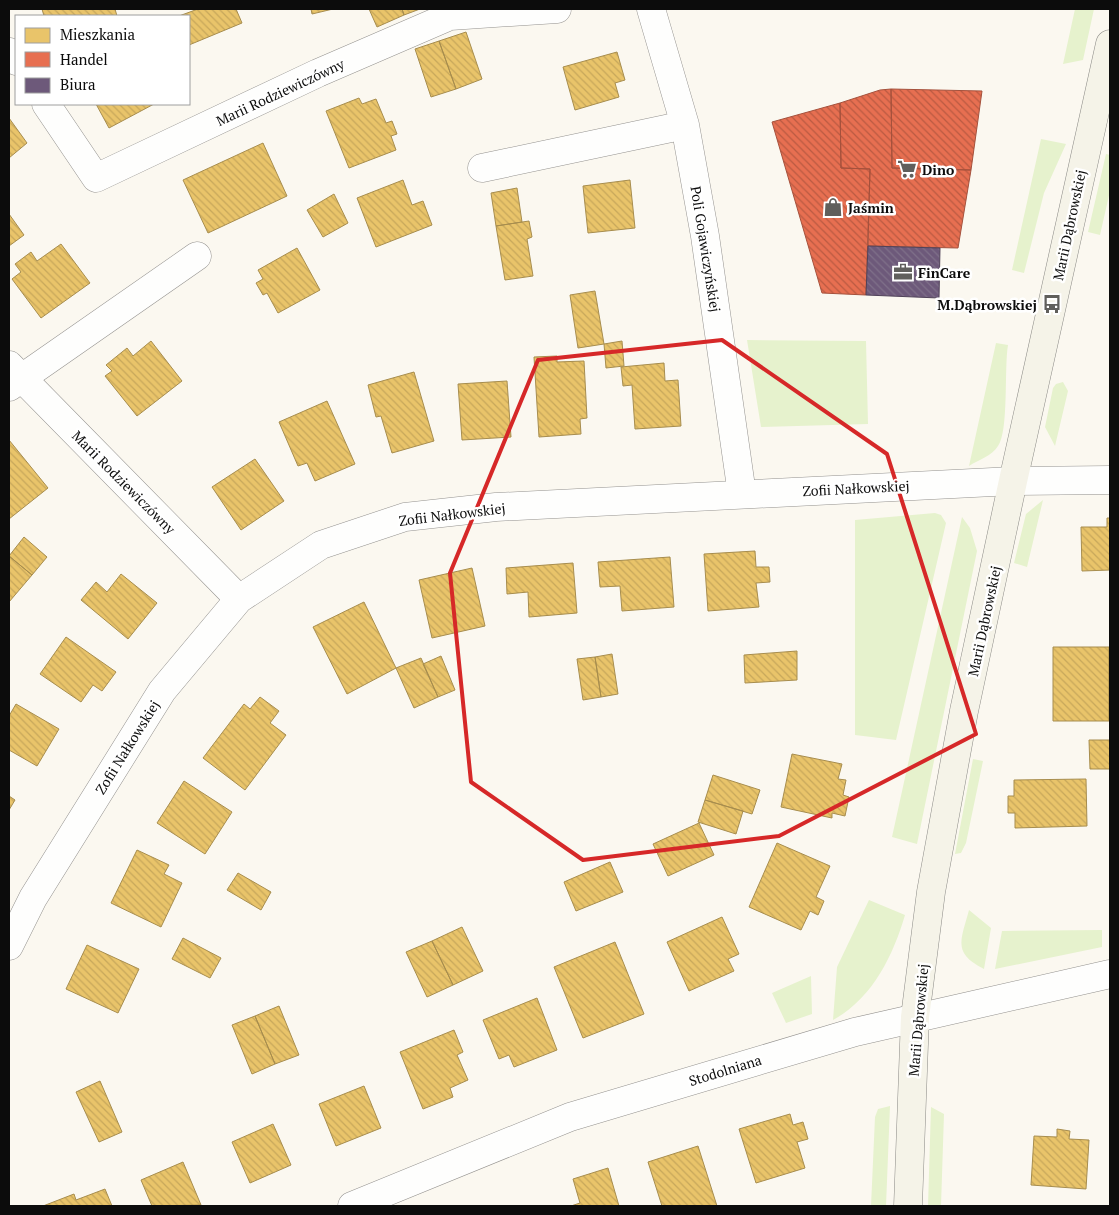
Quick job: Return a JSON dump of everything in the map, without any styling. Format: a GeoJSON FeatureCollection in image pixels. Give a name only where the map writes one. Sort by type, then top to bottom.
{"type":"FeatureCollection","features":[{"type":"Feature","properties":{"kind":"street","name":"Marii Rodziewiczówny"},"geometry":{"type":"LineString","coordinates":[[47,105],[96,178],[318,73],[450,16],[556,9]]}},
{"type":"Feature","properties":{"kind":"street","name":"Poli Gojawiczyńskiej"},"geometry":{"type":"LineString","coordinates":[[651,9],[685,125],[705,236],[742,494]]}},
{"type":"Feature","properties":{"kind":"street","name":"Marii Dąbrowskiej"},"geometry":{"type":"LineString","coordinates":[[908,1206],[915,1017],[931,892],[964,711],[1012,481],[1106,81],[1110,44]]}},
{"type":"Feature","properties":{"kind":"street"},"geometry":{"type":"LineString","coordinates":[[482,168],[685,125]]}},
{"type":"Feature","properties":{"kind":"street"},"geometry":{"type":"LineString","coordinates":[[12,376],[197,256]]}},
{"type":"Feature","properties":{"kind":"street","name":"Marii Rodziewiczówny"},"geometry":{"type":"LineString","coordinates":[[12,376],[239,599]]}},
{"type":"Feature","properties":{"kind":"street","name":"Zofii Nałkowskiej"},"geometry":{"type":"LineString","coordinates":[[9,946],[33,898],[162,691],[239,599],[322,545],[405,517],[496,508],[1012,481],[1110,480]]}},
{"type":"Feature","properties":{"kind":"street","name":"Stodolniana"},"geometry":{"type":"LineString","coordinates":[[352,1206],[570,1117],[828,1039],[915,1017],[1110,974]]}},
{"type":"Feature","properties":{"kind":"highlighted area"},"geometry":{"type":"Polygon","coordinates":[[[722,340],[887,454],[976,734],[779,836],[583,860],[471,782],[450,573],[538,360],[722,340]]]}},
{"type":"Feature","properties":{"kind":"green space"},"geometry":{"type":"Polygon","coordinates":[[[1075,9],[1094,9],[1083,60],[1063,64],[1075,9]]]}},
{"type":"Feature","properties":{"kind":"green space"},"geometry":{"type":"Polygon","coordinates":[[[1041,139],[1066,144],[1044,193],[1024,273],[1012,270],[1041,139]]]}},
{"type":"Feature","properties":{"kind":"green space"},"geometry":{"type":"Polygon","coordinates":[[[1106,154],[1110,155],[1110,191],[1100,235],[1088,232],[1106,154]]]}},
{"type":"Feature","properties":{"kind":"green space"},"geometry":{"type":"Polygon","coordinates":[[[747,340],[866,341],[868,424],[761,427],[747,340]]]}},
{"type":"Feature","properties":{"kind":"green space"},"geometry":{"type":"Polygon","coordinates":[[[996,343],[1008,345],[1004,427],[998,446],[985,458],[969,466],[996,343]]]}},
{"type":"Feature","properties":{"kind":"green space"},"geometry":{"type":"Polygon","coordinates":[[[1063,382],[1068,391],[1055,446],[1045,427],[1053,388],[1056,384],[1063,382]]]}},
{"type":"Feature","properties":{"kind":"green space"},"geometry":{"type":"Polygon","coordinates":[[[1043,500],[1027,567],[1014,563],[1026,514],[1043,500]]]}},
{"type":"Feature","properties":{"kind":"green space"},"geometry":{"type":"Polygon","coordinates":[[[935,513],[941,515],[946,523],[896,740],[855,735],[855,520],[935,513]]]}},
{"type":"Feature","properties":{"kind":"green space"},"geometry":{"type":"Polygon","coordinates":[[[962,517],[970,528],[977,551],[917,844],[892,837],[962,517]]]}},
{"type":"Feature","properties":{"kind":"green space"},"geometry":{"type":"Polygon","coordinates":[[[973,759],[983,761],[966,843],[961,853],[955,854],[973,759]]]}},
{"type":"Feature","properties":{"kind":"green space"},"geometry":{"type":"Polygon","coordinates":[[[869,900],[905,915],[894,946],[879,975],[859,1001],[833,1020],[837,967],[869,900]]]}},
{"type":"Feature","properties":{"kind":"green space"},"geometry":{"type":"Polygon","coordinates":[[[969,910],[991,928],[984,969],[967,957],[961,945],[969,910]]]}},
{"type":"Feature","properties":{"kind":"green space"},"geometry":{"type":"Polygon","coordinates":[[[1102,930],[1102,947],[995,969],[1002,931],[1102,930]]]}},
{"type":"Feature","properties":{"kind":"green space"},"geometry":{"type":"Polygon","coordinates":[[[811,976],[812,1014],[786,1023],[772,993],[811,976]]]}},
{"type":"Feature","properties":{"kind":"green space"},"geometry":{"type":"Polygon","coordinates":[[[890,1106],[886,1206],[871,1206],[875,1117],[878,1109],[890,1106]]]}},
{"type":"Feature","properties":{"kind":"green space"},"geometry":{"type":"Polygon","coordinates":[[[931,1107],[944,1114],[941,1206],[928,1206],[931,1107]]]}},
{"type":"Feature","properties":{"kind":"building: Mieszkania"},"geometry":{"type":"Polygon","coordinates":[[[42,9],[115,9],[117,15],[44,15],[42,9]]]}},
{"type":"Feature","properties":{"kind":"building: Mieszkania"},"geometry":{"type":"Polygon","coordinates":[[[198,9],[236,9],[242,23],[190,45],[190,15],[182,15],[198,9]]]}},
{"type":"Feature","properties":{"kind":"building: Mieszkania"},"geometry":{"type":"Polygon","coordinates":[[[311,9],[333,9],[312,14],[311,9]]]}},
{"type":"Feature","properties":{"kind":"building: Mieszkania"},"geometry":{"type":"Polygon","coordinates":[[[369,9],[402,9],[404,15],[377,27],[369,9]]]}},
{"type":"Feature","properties":{"kind":"building: Mieszkania"},"geometry":{"type":"Polygon","coordinates":[[[402,9],[420,9],[404,15],[402,9]]]}},
{"type":"Feature","properties":{"kind":"building: Mieszkania"},"geometry":{"type":"Polygon","coordinates":[[[466,32],[482,79],[456,89],[439,41],[466,32]]]}},
{"type":"Feature","properties":{"kind":"building: Mieszkania"},"geometry":{"type":"Polygon","coordinates":[[[439,41],[456,89],[431,97],[415,49],[439,41]]]}},
{"type":"Feature","properties":{"kind":"building: Mieszkania"},"geometry":{"type":"Polygon","coordinates":[[[617,52],[625,80],[615,83],[619,97],[575,110],[563,67],[617,52]]]}},
{"type":"Feature","properties":{"kind":"building: Mieszkania"},"geometry":{"type":"Polygon","coordinates":[[[359,98],[362,104],[376,99],[386,123],[392,121],[397,134],[391,136],[396,150],[349,168],[326,111],[359,98]]]}},
{"type":"Feature","properties":{"kind":"building: Mieszkania"},"geometry":{"type":"Polygon","coordinates":[[[97,105],[152,105],[109,128],[97,105]]]}},
{"type":"Feature","properties":{"kind":"building: Mieszkania"},"geometry":{"type":"Polygon","coordinates":[[[9,118],[27,143],[9,158],[9,118]]]}},
{"type":"Feature","properties":{"kind":"building: Mieszkania"},"geometry":{"type":"Polygon","coordinates":[[[263,143],[287,196],[208,233],[183,180],[263,143]]]}},
{"type":"Feature","properties":{"kind":"building: Mieszkania"},"geometry":{"type":"Polygon","coordinates":[[[403,180],[412,205],[423,201],[432,225],[376,247],[357,198],[403,180]]]}},
{"type":"Feature","properties":{"kind":"building: Mieszkania"},"geometry":{"type":"Polygon","coordinates":[[[630,180],[635,228],[588,233],[583,186],[630,180]]]}},
{"type":"Feature","properties":{"kind":"building: Mieszkania"},"geometry":{"type":"Polygon","coordinates":[[[517,188],[522,222],[496,226],[491,193],[517,188]]]}},
{"type":"Feature","properties":{"kind":"building: Mieszkania"},"geometry":{"type":"Polygon","coordinates":[[[334,194],[348,223],[323,237],[307,210],[334,194]]]}},
{"type":"Feature","properties":{"kind":"building: Mieszkania"},"geometry":{"type":"Polygon","coordinates":[[[9,214],[24,235],[9,246],[9,214]]]}},
{"type":"Feature","properties":{"kind":"building: Mieszkania"},"geometry":{"type":"Polygon","coordinates":[[[529,221],[532,237],[527,239],[533,276],[505,280],[496,226],[529,221]]]}},
{"type":"Feature","properties":{"kind":"building: Mieszkania"},"geometry":{"type":"Polygon","coordinates":[[[61,244],[90,283],[41,318],[12,279],[21,272],[15,264],[31,252],[37,261],[61,244]]]}},
{"type":"Feature","properties":{"kind":"building: Mieszkania"},"geometry":{"type":"Polygon","coordinates":[[[297,248],[320,290],[278,313],[267,293],[263,295],[256,283],[263,279],[258,270],[297,248]]]}},
{"type":"Feature","properties":{"kind":"building: Mieszkania"},"geometry":{"type":"Polygon","coordinates":[[[595,291],[604,344],[578,348],[570,295],[595,291]]]}},
{"type":"Feature","properties":{"kind":"building: Mieszkania"},"geometry":{"type":"Polygon","coordinates":[[[151,341],[182,381],[137,416],[105,376],[112,371],[106,365],[127,348],[133,356],[151,341]]]}},
{"type":"Feature","properties":{"kind":"building: Mieszkania"},"geometry":{"type":"Polygon","coordinates":[[[622,341],[624,366],[606,368],[604,344],[622,341]]]}},
{"type":"Feature","properties":{"kind":"building: Mieszkania"},"geometry":{"type":"Polygon","coordinates":[[[557,356],[557,362],[584,361],[587,418],[580,419],[581,434],[539,437],[534,357],[557,356]]]}},
{"type":"Feature","properties":{"kind":"building: Mieszkania"},"geometry":{"type":"Polygon","coordinates":[[[664,363],[665,381],[678,380],[681,426],[635,429],[632,385],[623,386],[621,367],[664,363]]]}},
{"type":"Feature","properties":{"kind":"building: Mieszkania"},"geometry":{"type":"Polygon","coordinates":[[[414,372],[434,441],[392,453],[381,416],[376,417],[368,385],[414,372]]]}},
{"type":"Feature","properties":{"kind":"building: Mieszkania"},"geometry":{"type":"Polygon","coordinates":[[[507,381],[511,437],[462,440],[458,384],[507,381]]]}},
{"type":"Feature","properties":{"kind":"building: Mieszkania"},"geometry":{"type":"Polygon","coordinates":[[[327,401],[355,464],[315,481],[307,463],[298,466],[279,422],[327,401]]]}},
{"type":"Feature","properties":{"kind":"building: Mieszkania"},"geometry":{"type":"Polygon","coordinates":[[[9,440],[48,488],[9,519],[9,440]]]}},
{"type":"Feature","properties":{"kind":"building: Mieszkania"},"geometry":{"type":"Polygon","coordinates":[[[255,459],[284,501],[241,530],[212,487],[255,459]]]}},
{"type":"Feature","properties":{"kind":"building: Mieszkania"},"geometry":{"type":"Polygon","coordinates":[[[1107,518],[1110,518],[1110,570],[1082,571],[1081,527],[1107,527],[1107,518]]]}},
{"type":"Feature","properties":{"kind":"building: Mieszkania"},"geometry":{"type":"Polygon","coordinates":[[[24,537],[47,557],[32,575],[9,556],[24,537]]]}},
{"type":"Feature","properties":{"kind":"building: Mieszkania"},"geometry":{"type":"Polygon","coordinates":[[[755,551],[756,567],[769,567],[770,582],[756,583],[759,607],[708,611],[704,554],[755,551]]]}},
{"type":"Feature","properties":{"kind":"building: Mieszkania"},"geometry":{"type":"Polygon","coordinates":[[[9,556],[32,575],[9,602],[9,556]]]}},
{"type":"Feature","properties":{"kind":"building: Mieszkania"},"geometry":{"type":"Polygon","coordinates":[[[670,557],[674,607],[622,611],[620,586],[600,587],[598,562],[670,557]]]}},
{"type":"Feature","properties":{"kind":"building: Mieszkania"},"geometry":{"type":"Polygon","coordinates":[[[573,563],[577,613],[529,617],[528,592],[507,594],[506,568],[573,563]]]}},
{"type":"Feature","properties":{"kind":"building: Mieszkania"},"geometry":{"type":"Polygon","coordinates":[[[472,568],[485,626],[432,638],[419,580],[472,568]]]}},
{"type":"Feature","properties":{"kind":"building: Mieszkania"},"geometry":{"type":"Polygon","coordinates":[[[121,574],[157,603],[128,639],[81,600],[96,582],[107,592],[121,574]]]}},
{"type":"Feature","properties":{"kind":"building: Mieszkania"},"geometry":{"type":"Polygon","coordinates":[[[364,602],[396,668],[347,694],[313,627],[364,602]]]}},
{"type":"Feature","properties":{"kind":"building: Mieszkania"},"geometry":{"type":"Polygon","coordinates":[[[66,637],[116,672],[102,691],[93,685],[81,702],[40,674],[66,637]]]}},
{"type":"Feature","properties":{"kind":"building: Mieszkania"},"geometry":{"type":"Polygon","coordinates":[[[1053,647],[1109,647],[1109,721],[1053,721],[1053,647]]]}},
{"type":"Feature","properties":{"kind":"building: Mieszkania"},"geometry":{"type":"Polygon","coordinates":[[[797,651],[797,680],[745,683],[744,655],[797,651]]]}},
{"type":"Feature","properties":{"kind":"building: Mieszkania"},"geometry":{"type":"Polygon","coordinates":[[[612,654],[618,694],[601,697],[595,657],[612,654]]]}},
{"type":"Feature","properties":{"kind":"building: Mieszkania"},"geometry":{"type":"Polygon","coordinates":[[[441,656],[455,690],[438,697],[423,664],[441,656]]]}},
{"type":"Feature","properties":{"kind":"building: Mieszkania"},"geometry":{"type":"Polygon","coordinates":[[[595,657],[601,697],[583,700],[577,659],[595,657]]]}},
{"type":"Feature","properties":{"kind":"building: Mieszkania"},"geometry":{"type":"Polygon","coordinates":[[[421,658],[438,697],[414,708],[396,668],[421,658]]]}},
{"type":"Feature","properties":{"kind":"building: Mieszkania"},"geometry":{"type":"Polygon","coordinates":[[[260,697],[279,711],[270,723],[286,735],[245,790],[203,758],[244,704],[250,709],[260,697]]]}},
{"type":"Feature","properties":{"kind":"building: Mieszkania"},"geometry":{"type":"Polygon","coordinates":[[[16,704],[59,729],[37,766],[9,750],[9,716],[16,704]]]}},
{"type":"Feature","properties":{"kind":"building: Mieszkania"},"geometry":{"type":"Polygon","coordinates":[[[1089,740],[1110,740],[1110,769],[1090,769],[1089,740]]]}},
{"type":"Feature","properties":{"kind":"building: Mieszkania"},"geometry":{"type":"Polygon","coordinates":[[[792,754],[842,764],[838,779],[846,780],[843,795],[849,797],[845,816],[832,813],[832,818],[781,807],[792,754]]]}},
{"type":"Feature","properties":{"kind":"building: Mieszkania"},"geometry":{"type":"Polygon","coordinates":[[[713,775],[760,790],[752,814],[705,800],[713,775]]]}},
{"type":"Feature","properties":{"kind":"building: Mieszkania"},"geometry":{"type":"Polygon","coordinates":[[[1086,779],[1087,826],[1015,828],[1015,813],[1008,813],[1008,796],[1014,796],[1014,780],[1086,779]]]}},
{"type":"Feature","properties":{"kind":"building: Mieszkania"},"geometry":{"type":"Polygon","coordinates":[[[184,781],[232,812],[205,854],[157,823],[184,781]]]}},
{"type":"Feature","properties":{"kind":"building: Mieszkania"},"geometry":{"type":"Polygon","coordinates":[[[9,796],[15,800],[9,810],[9,796]]]}},
{"type":"Feature","properties":{"kind":"building: Mieszkania"},"geometry":{"type":"Polygon","coordinates":[[[705,800],[743,811],[736,834],[698,822],[705,800]]]}},
{"type":"Feature","properties":{"kind":"building: Mieszkania"},"geometry":{"type":"Polygon","coordinates":[[[699,823],[714,855],[668,876],[653,844],[699,823]]]}},
{"type":"Feature","properties":{"kind":"building: Mieszkania"},"geometry":{"type":"Polygon","coordinates":[[[777,843],[830,866],[816,897],[824,901],[818,915],[810,911],[801,930],[749,907],[777,843]]]}},
{"type":"Feature","properties":{"kind":"building: Mieszkania"},"geometry":{"type":"Polygon","coordinates":[[[137,850],[169,865],[164,874],[182,883],[161,927],[111,903],[137,850]]]}},
{"type":"Feature","properties":{"kind":"building: Mieszkania"},"geometry":{"type":"Polygon","coordinates":[[[610,862],[623,892],[576,911],[564,882],[610,862]]]}},
{"type":"Feature","properties":{"kind":"building: Mieszkania"},"geometry":{"type":"Polygon","coordinates":[[[238,873],[271,892],[261,910],[227,890],[238,873]]]}},
{"type":"Feature","properties":{"kind":"building: Mieszkania"},"geometry":{"type":"Polygon","coordinates":[[[722,917],[739,954],[728,959],[734,971],[689,991],[667,942],[722,917]]]}},
{"type":"Feature","properties":{"kind":"building: Mieszkania"},"geometry":{"type":"Polygon","coordinates":[[[462,927],[483,971],[453,985],[432,941],[462,927]]]}},
{"type":"Feature","properties":{"kind":"building: Mieszkania"},"geometry":{"type":"Polygon","coordinates":[[[183,938],[221,958],[210,978],[172,959],[183,938]]]}},
{"type":"Feature","properties":{"kind":"building: Mieszkania"},"geometry":{"type":"Polygon","coordinates":[[[432,941],[453,985],[427,997],[406,952],[432,941]]]}},
{"type":"Feature","properties":{"kind":"building: Mieszkania"},"geometry":{"type":"Polygon","coordinates":[[[615,942],[644,1014],[583,1038],[554,967],[615,942]]]}},
{"type":"Feature","properties":{"kind":"building: Mieszkania"},"geometry":{"type":"Polygon","coordinates":[[[87,945],[139,969],[118,1013],[66,989],[87,945]]]}},
{"type":"Feature","properties":{"kind":"building: Mieszkania"},"geometry":{"type":"Polygon","coordinates":[[[537,998],[557,1050],[514,1067],[509,1055],[499,1059],[483,1020],[537,998]]]}},
{"type":"Feature","properties":{"kind":"building: Mieszkania"},"geometry":{"type":"Polygon","coordinates":[[[279,1006],[299,1055],[275,1064],[255,1016],[279,1006]]]}},
{"type":"Feature","properties":{"kind":"building: Mieszkania"},"geometry":{"type":"Polygon","coordinates":[[[255,1016],[275,1064],[252,1074],[232,1025],[255,1016]]]}},
{"type":"Feature","properties":{"kind":"building: Mieszkania"},"geometry":{"type":"Polygon","coordinates":[[[454,1030],[463,1052],[457,1055],[468,1080],[450,1088],[453,1097],[423,1109],[400,1052],[454,1030]]]}},
{"type":"Feature","properties":{"kind":"building: Mieszkania"},"geometry":{"type":"Polygon","coordinates":[[[100,1081],[122,1132],[99,1142],[76,1092],[100,1081]]]}},
{"type":"Feature","properties":{"kind":"building: Mieszkania"},"geometry":{"type":"Polygon","coordinates":[[[364,1086],[381,1128],[336,1146],[319,1104],[364,1086]]]}},
{"type":"Feature","properties":{"kind":"building: Mieszkania"},"geometry":{"type":"Polygon","coordinates":[[[790,1114],[793,1125],[803,1122],[808,1139],[797,1142],[805,1168],[756,1183],[739,1129],[790,1114]]]}},
{"type":"Feature","properties":{"kind":"building: Mieszkania"},"geometry":{"type":"Polygon","coordinates":[[[273,1124],[291,1165],[250,1183],[232,1142],[273,1124]]]}},
{"type":"Feature","properties":{"kind":"building: Mieszkania"},"geometry":{"type":"Polygon","coordinates":[[[1057,1129],[1070,1131],[1069,1139],[1089,1140],[1086,1189],[1031,1185],[1034,1136],[1057,1137],[1057,1129]]]}},
{"type":"Feature","properties":{"kind":"building: Mieszkania"},"geometry":{"type":"Polygon","coordinates":[[[698,1146],[717,1206],[662,1206],[648,1162],[698,1146]]]}},
{"type":"Feature","properties":{"kind":"building: Mieszkania"},"geometry":{"type":"Polygon","coordinates":[[[183,1162],[201,1205],[152,1206],[141,1180],[183,1162]]]}},
{"type":"Feature","properties":{"kind":"building: Mieszkania"},"geometry":{"type":"Polygon","coordinates":[[[608,1168],[619,1206],[571,1206],[580,1203],[573,1179],[608,1168]]]}},
{"type":"Feature","properties":{"kind":"building: Mieszkania"},"geometry":{"type":"Polygon","coordinates":[[[105,1189],[112,1206],[43,1206],[74,1194],[76,1200],[105,1189]]]}},
{"type":"Feature","properties":{"kind":"building: Handel","name":"Dino"},"geometry":{"type":"Polygon","coordinates":[[[891,89],[892,168],[971,170],[958,248],[868,246],[870,169],[841,168],[840,103],[880,90],[891,89]]]}},
{"type":"Feature","properties":{"kind":"building: Handel"},"geometry":{"type":"Polygon","coordinates":[[[891,89],[982,91],[971,170],[892,168],[891,89]]]}},
{"type":"Feature","properties":{"kind":"building: Handel","name":"Jaśmin"},"geometry":{"type":"Polygon","coordinates":[[[840,103],[841,168],[870,169],[866,295],[822,293],[772,122],[840,103]]]}},
{"type":"Feature","properties":{"kind":"building: Biura","name":"FinCare"},"geometry":{"type":"Polygon","coordinates":[[[868,246],[940,248],[939,298],[866,295],[868,246]]]}},
{"type":"Feature","properties":{"kind":"place","name":"Dino"},"geometry":{"type":"Point","coordinates":[907,169]}},
{"type":"Feature","properties":{"kind":"place","name":"Jaśmin"},"geometry":{"type":"Point","coordinates":[833,207]}},
{"type":"Feature","properties":{"kind":"place","name":"FinCare"},"geometry":{"type":"Point","coordinates":[903,272]}},
{"type":"Feature","properties":{"kind":"place","name":"M.Dąbrowskiej"},"geometry":{"type":"Point","coordinates":[1052,304]}}]}
